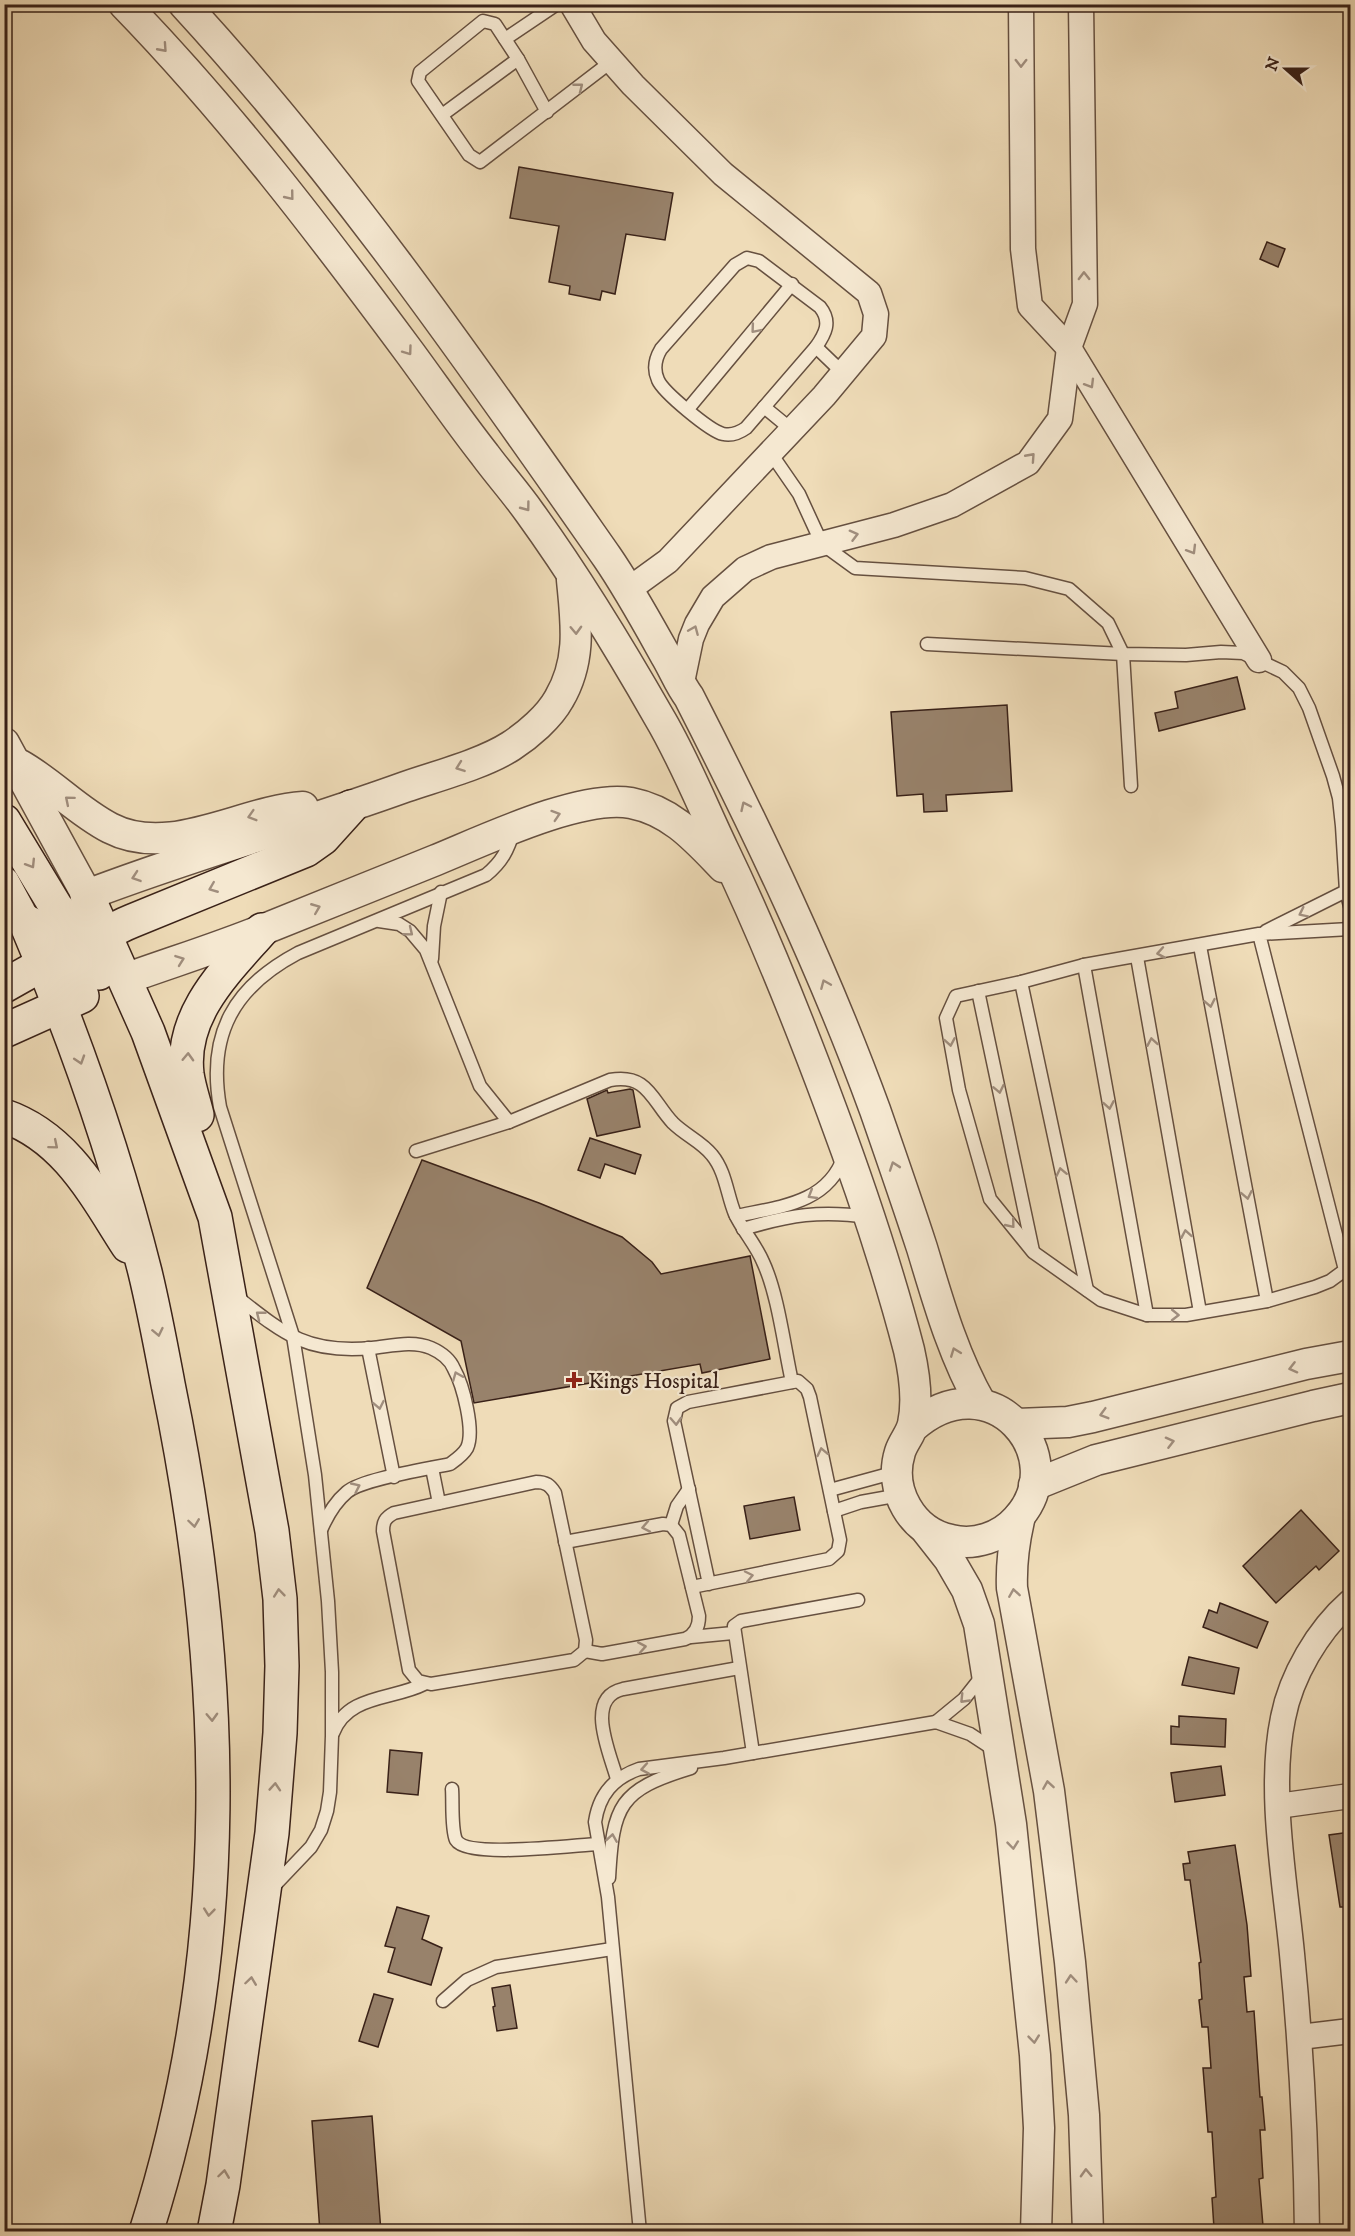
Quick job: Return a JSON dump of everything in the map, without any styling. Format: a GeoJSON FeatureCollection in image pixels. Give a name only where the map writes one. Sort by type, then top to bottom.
{"type":"FeatureCollection","features":[{"type":"Feature","properties":{"kind":"main road"},"geometry":{"type":"LineString","coordinates":[[4,986],[74,940],[132,921],[306,850],[324,838],[351,807]]}},
{"type":"Feature","properties":{"kind":"main road"},"geometry":{"type":"LineString","coordinates":[[4,821],[74,940],[117,982],[148,1032],[215,1217],[272,1532],[280,1599],[282,1666],[272,1833],[223,2185],[214,2232]]}},
{"type":"Feature","properties":{"kind":"main road"},"geometry":{"type":"LineString","coordinates":[[74,940],[87,895]]}},
{"type":"Feature","properties":{"kind":"main road"},"geometry":{"type":"LineString","coordinates":[[87,895],[74,940],[61,1005],[128,1209],[146,1274],[185,1465],[201,1569],[210,1674],[214,1779],[212,1884],[201,1998],[180,2109],[146,2232]]}},
{"type":"Feature","properties":{"kind":"main road"},"geometry":{"type":"LineString","coordinates":[[15,925],[74,940]]}},
{"type":"Feature","properties":{"kind":"main road"},"geometry":{"type":"LineString","coordinates":[[15,925],[74,940]]}},
{"type":"Feature","properties":{"kind":"main road"},"geometry":{"type":"LineString","coordinates":[[215,1217],[215,1187],[212,1169],[187,1073],[188,1046],[204,999],[220,977],[262,930]]}},
{"type":"Feature","properties":{"kind":"main road"},"geometry":{"type":"LineString","coordinates":[[4,1030],[117,982]]}},
{"type":"Feature","properties":{"kind":"main road"},"geometry":{"type":"LineString","coordinates":[[4,1116],[37,1131],[78,1168],[146,1274]]}},
{"type":"Feature","properties":{"kind":"street"},"geometry":{"type":"LineString","coordinates":[[124,4],[220,111],[317,229],[484,454],[527,508],[571,572],[663,723],[741,887],[778,973],[846,1149],[912,1361],[915,1394],[913,1427]]}},
{"type":"Feature","properties":{"kind":"street"},"geometry":{"type":"LineString","coordinates":[[184,4],[338,185],[486,382],[610,562],[669,662],[681,687],[689,697],[741,798],[789,900],[833,1004],[886,1141],[955,1352],[981,1404]]}},
{"type":"Feature","properties":{"kind":"street"},"geometry":{"type":"LineString","coordinates":[[572,4],[584,27],[633,85],[723,174],[869,293],[876,314],[874,336],[792,430],[668,561],[628,590]]}},
{"type":"Feature","properties":{"kind":"street"},"geometry":{"type":"LineString","coordinates":[[1021,4],[1023,249],[1030,306],[1069,348],[1259,660]]}},
{"type":"Feature","properties":{"kind":"street"},"geometry":{"type":"LineString","coordinates":[[681,687],[696,624],[713,597],[745,569],[771,557],[894,525],[952,505],[1028,463],[1060,419],[1069,348],[1085,304],[1081,4]]}},
{"type":"Feature","properties":{"kind":"street"},"geometry":{"type":"LineString","coordinates":[[10,752],[87,895],[351,807],[510,747],[541,722],[559,700],[572,668],[577,635],[571,572]]}},
{"type":"Feature","properties":{"kind":"street"},"geometry":{"type":"LineString","coordinates":[[10,752],[97,820],[113,830],[136,836],[179,837],[280,810],[316,806],[351,807]]}},
{"type":"Feature","properties":{"kind":"street"},"geometry":{"type":"LineString","coordinates":[[117,982],[262,930],[515,828],[582,806],[604,802],[631,803],[657,810],[681,824],[741,887]]}},
{"type":"Feature","properties":{"kind":"street"},"geometry":{"type":"LineString","coordinates":[[4,882],[15,925]]}},
{"type":"Feature","properties":{"kind":"street"},"geometry":{"type":"LineString","coordinates":[[1017,1424],[1068,1422],[1093,1417],[1306,1364],[1350,1356]]}},
{"type":"Feature","properties":{"kind":"street"},"geometry":{"type":"LineString","coordinates":[[1035,1485],[1096,1460],[1350,1398]]}},
{"type":"Feature","properties":{"kind":"street"},"geometry":{"type":"LineString","coordinates":[[927,1531],[946,1540],[966,1543],[987,1539],[1005,1530],[1020,1516],[1029,1502],[1035,1485],[1035,1464],[1029,1443],[1017,1424],[1000,1412],[981,1404],[962,1403],[944,1406],[927,1415],[913,1427],[901,1448],[898,1484],[914,1519],[950,1558],[967,1590],[979,1624],[1011,1824],[1035,2055],[1039,2128],[1036,2232]]}},
{"type":"Feature","properties":{"kind":"street"},"geometry":{"type":"LineString","coordinates":[[1020,1516],[1012,1556],[1012,1588],[1050,1791],[1070,1962],[1084,2115],[1088,2232]]}},
{"type":"Feature","properties":{"kind":"street"},"geometry":{"type":"LineString","coordinates":[[1307,2232],[1300,2037],[1278,1806],[1277,1760],[1283,1716],[1297,1675],[1318,1638],[1350,1602]]}},
{"type":"Feature","properties":{"kind":"street"},"geometry":{"type":"LineString","coordinates":[[1278,1806],[1350,1796]]}},
{"type":"Feature","properties":{"kind":"street"},"geometry":{"type":"LineString","coordinates":[[1300,2037],[1350,2031]]}},
{"type":"Feature","properties":{"kind":"lane"},"geometry":{"type":"LineString","coordinates":[[505,39],[557,4]]}},
{"type":"Feature","properties":{"kind":"lane"},"geometry":{"type":"LineString","coordinates":[[547,112],[518,59],[495,24],[483,21],[420,72],[418,81],[469,155],[480,162],[547,112],[612,61]]}},
{"type":"Feature","properties":{"kind":"lane"},"geometry":{"type":"LineString","coordinates":[[442,115],[518,59]]}},
{"type":"Feature","properties":{"kind":"lane"},"geometry":{"type":"LineString","coordinates":[[753,258],[792,284],[820,307],[825,314],[826,330],[816,347],[746,428],[726,435],[713,429],[662,387],[658,382],[655,365],[661,348],[740,261],[753,258]]}},
{"type":"Feature","properties":{"kind":"lane"},"geometry":{"type":"LineString","coordinates":[[688,409],[792,284]]}},
{"type":"Feature","properties":{"kind":"lane"},"geometry":{"type":"LineString","coordinates":[[816,347],[843,373]]}},
{"type":"Feature","properties":{"kind":"lane"},"geometry":{"type":"LineString","coordinates":[[764,407],[792,430]]}},
{"type":"Feature","properties":{"kind":"lane"},"geometry":{"type":"LineString","coordinates":[[770,453],[799,494],[822,544],[855,568],[1025,578],[1069,589],[1108,623],[1123,654],[1131,786]]}},
{"type":"Feature","properties":{"kind":"lane"},"geometry":{"type":"LineString","coordinates":[[927,644],[1123,654],[1243,653],[1283,672],[1299,688],[1345,795],[1346,891],[1350,906]]}},
{"type":"Feature","properties":{"kind":"lane"},"geometry":{"type":"LineString","coordinates":[[263,1897],[311,1847],[321,1830],[327,1811],[330,1792],[332,1672],[315,1475],[293,1336],[220,1107],[216,1085],[219,1040],[224,1026],[242,997],[276,964],[441,892],[486,875],[498,865],[507,852],[515,828]]}},
{"type":"Feature","properties":{"kind":"lane"},"geometry":{"type":"LineString","coordinates":[[1259,934],[1346,891]]}},
{"type":"Feature","properties":{"kind":"lane"},"geometry":{"type":"LineString","coordinates":[[432,960],[434,926],[441,892]]}},
{"type":"Feature","properties":{"kind":"lane"},"geometry":{"type":"LineString","coordinates":[[376,921],[399,924],[410,931],[432,960],[480,1086],[509,1122]]}},
{"type":"Feature","properties":{"kind":"lane"},"geometry":{"type":"LineString","coordinates":[[1259,934],[1345,1270],[1330,1281],[1315,1287],[1267,1301],[1186,1316],[1147,1315],[1101,1300],[1033,1252],[990,1199],[959,1090],[946,1018],[956,996],[1084,965],[1259,934],[1350,929]]}},
{"type":"Feature","properties":{"kind":"lane"},"geometry":{"type":"LineString","coordinates":[[1200,946],[1267,1301]]}},
{"type":"Feature","properties":{"kind":"lane"},"geometry":{"type":"LineString","coordinates":[[1137,957],[1200,1312]]}},
{"type":"Feature","properties":{"kind":"lane"},"geometry":{"type":"LineString","coordinates":[[1084,965],[1147,1315]]}},
{"type":"Feature","properties":{"kind":"lane"},"geometry":{"type":"LineString","coordinates":[[1021,982],[1087,1290]]}},
{"type":"Feature","properties":{"kind":"lane"},"geometry":{"type":"LineString","coordinates":[[978,991],[1033,1252]]}},
{"type":"Feature","properties":{"kind":"lane"},"geometry":{"type":"LineString","coordinates":[[416,1151],[509,1122],[610,1080],[621,1078],[642,1085],[673,1123],[711,1154],[722,1173],[736,1216],[763,1261],[770,1280],[792,1382]]}},
{"type":"Feature","properties":{"kind":"lane"},"geometry":{"type":"LineString","coordinates":[[736,1216],[798,1203],[817,1193],[834,1176],[846,1149]]}},
{"type":"Feature","properties":{"kind":"lane"},"geometry":{"type":"LineString","coordinates":[[743,1229],[800,1215],[832,1213],[869,1217]]}},
{"type":"Feature","properties":{"kind":"lane"},"geometry":{"type":"LineString","coordinates":[[230,1291],[271,1323],[313,1345],[336,1350],[422,1345],[441,1353],[454,1369],[463,1390],[470,1437],[467,1448],[460,1457],[450,1464],[362,1484],[348,1490],[328,1514],[320,1531]]}},
{"type":"Feature","properties":{"kind":"lane"},"geometry":{"type":"LineString","coordinates":[[368,1348],[393,1477]]}},
{"type":"Feature","properties":{"kind":"lane"},"geometry":{"type":"LineString","coordinates":[[692,1587],[709,1584],[829,1559],[838,1551],[840,1540],[810,1397],[803,1384],[798,1381],[688,1402],[677,1408],[674,1421],[709,1584]]}},
{"type":"Feature","properties":{"kind":"lane"},"geometry":{"type":"LineString","coordinates":[[432,1468],[439,1503]]}},
{"type":"Feature","properties":{"kind":"lane"},"geometry":{"type":"LineString","coordinates":[[424,1684],[409,1670],[383,1524],[387,1517],[394,1513],[536,1482],[544,1482],[551,1486],[555,1493],[586,1640],[585,1651]]}},
{"type":"Feature","properties":{"kind":"lane"},"geometry":{"type":"LineString","coordinates":[[830,1490],[898,1484]]}},
{"type":"Feature","properties":{"kind":"lane"},"geometry":{"type":"LineString","coordinates":[[834,1511],[867,1501],[898,1484]]}},
{"type":"Feature","properties":{"kind":"lane"},"geometry":{"type":"LineString","coordinates":[[671,1525],[677,1506],[689,1489]]}},
{"type":"Feature","properties":{"kind":"lane"},"geometry":{"type":"LineString","coordinates":[[565,1542],[663,1524],[671,1525],[679,1534],[699,1623],[691,1637]]}},
{"type":"Feature","properties":{"kind":"lane"},"geometry":{"type":"LineString","coordinates":[[753,1753],[733,1633],[734,1626],[741,1621],[858,1600]]}},
{"type":"Feature","properties":{"kind":"lane"},"geometry":{"type":"LineString","coordinates":[[332,1736],[343,1715],[353,1707],[364,1701],[411,1690],[424,1684],[574,1659],[585,1651],[602,1654],[691,1637],[733,1633]]}},
{"type":"Feature","properties":{"kind":"lane"},"geometry":{"type":"LineString","coordinates":[[617,1779],[601,1716],[603,1703],[611,1693],[739,1668]]}},
{"type":"Feature","properties":{"kind":"lane"},"geometry":{"type":"LineString","coordinates":[[936,1722],[964,1699],[986,1670]]}},
{"type":"Feature","properties":{"kind":"lane"},"geometry":{"type":"LineString","coordinates":[[640,2232],[608,1897],[595,1822],[597,1810],[608,1788],[617,1779],[639,1769],[724,1758],[936,1722],[970,1734],[999,1753]]}},
{"type":"Feature","properties":{"kind":"lane"},"geometry":{"type":"LineString","coordinates":[[608,1897],[613,1831],[617,1817],[629,1798],[646,1784],[660,1777],[724,1758]]}},
{"type":"Feature","properties":{"kind":"lane"},"geometry":{"type":"LineString","coordinates":[[452,1789],[454,1832],[456,1839],[462,1845],[480,1850],[498,1850],[598,1844]]}},
{"type":"Feature","properties":{"kind":"lane"},"geometry":{"type":"LineString","coordinates":[[443,2001],[467,1980],[496,1967],[612,1949]]}},
{"type":"Feature","properties":{"kind":"building"},"geometry":{"type":"Polygon","coordinates":[[[519,167],[673,193],[665,240],[626,234],[615,294],[602,291],[600,300],[569,294],[570,286],[549,282],[559,226],[510,218],[519,167]]]}},
{"type":"Feature","properties":{"kind":"building"},"geometry":{"type":"Polygon","coordinates":[[[1267,242],[1285,249],[1278,267],[1260,259],[1267,242]]]}},
{"type":"Feature","properties":{"kind":"building"},"geometry":{"type":"Polygon","coordinates":[[[1237,677],[1245,709],[1159,731],[1155,713],[1178,708],[1175,692],[1237,677]]]}},
{"type":"Feature","properties":{"kind":"building"},"geometry":{"type":"Polygon","coordinates":[[[1007,705],[1012,791],[946,795],[947,811],[924,812],[923,794],[897,796],[891,712],[1007,705]]]}},
{"type":"Feature","properties":{"kind":"building"},"geometry":{"type":"Polygon","coordinates":[[[607,1090],[608,1093],[633,1090],[640,1127],[597,1136],[587,1099],[607,1090]]]}},
{"type":"Feature","properties":{"kind":"building"},"geometry":{"type":"Polygon","coordinates":[[[590,1138],[641,1155],[635,1174],[605,1164],[600,1178],[578,1170],[590,1138]]]}},
{"type":"Feature","properties":{"kind":"building"},"geometry":{"type":"Polygon","coordinates":[[[422,1160],[539,1203],[622,1237],[652,1262],[661,1274],[750,1256],[770,1359],[702,1373],[700,1364],[474,1403],[461,1341],[367,1288],[422,1160]]]}},
{"type":"Feature","properties":{"kind":"building"},"geometry":{"type":"Polygon","coordinates":[[[794,1497],[800,1530],[750,1539],[744,1506],[794,1497]]]}},
{"type":"Feature","properties":{"kind":"building"},"geometry":{"type":"Polygon","coordinates":[[[1301,1510],[1339,1551],[1319,1570],[1316,1566],[1276,1603],[1243,1566],[1301,1510]]]}},
{"type":"Feature","properties":{"kind":"building"},"geometry":{"type":"Polygon","coordinates":[[[1220,1603],[1268,1622],[1257,1648],[1203,1627],[1209,1610],[1217,1613],[1220,1603]]]}},
{"type":"Feature","properties":{"kind":"building"},"geometry":{"type":"Polygon","coordinates":[[[1189,1657],[1239,1668],[1234,1694],[1182,1685],[1189,1657]]]}},
{"type":"Feature","properties":{"kind":"building"},"geometry":{"type":"Polygon","coordinates":[[[1179,1716],[1226,1719],[1225,1747],[1171,1744],[1171,1726],[1179,1727],[1179,1716]]]}},
{"type":"Feature","properties":{"kind":"building"},"geometry":{"type":"Polygon","coordinates":[[[390,1750],[422,1753],[418,1795],[387,1792],[390,1750]]]}},
{"type":"Feature","properties":{"kind":"building"},"geometry":{"type":"Polygon","coordinates":[[[1221,1766],[1225,1795],[1175,1802],[1171,1773],[1221,1766]]]}},
{"type":"Feature","properties":{"kind":"building"},"geometry":{"type":"Polygon","coordinates":[[[1350,1832],[1350,1907],[1340,1907],[1329,1835],[1350,1832]]]}},
{"type":"Feature","properties":{"kind":"building"},"geometry":{"type":"Polygon","coordinates":[[[1235,1845],[1247,1925],[1251,1976],[1244,1977],[1247,2012],[1254,2011],[1260,2097],[1262,2097],[1265,2130],[1260,2130],[1263,2178],[1259,2179],[1263,2226],[1214,2228],[1212,2198],[1216,2197],[1212,2132],[1208,2132],[1203,2068],[1211,2068],[1208,2027],[1202,2027],[1199,2000],[1202,1999],[1199,1963],[1201,1962],[1190,1880],[1185,1880],[1183,1864],[1190,1863],[1188,1852],[1235,1845]]]}},
{"type":"Feature","properties":{"kind":"building"},"geometry":{"type":"Polygon","coordinates":[[[397,1907],[429,1916],[422,1939],[442,1948],[431,1985],[388,1972],[395,1948],[385,1946],[397,1907]]]}},
{"type":"Feature","properties":{"kind":"building"},"geometry":{"type":"Polygon","coordinates":[[[510,1985],[517,2028],[497,2031],[492,1988],[510,1985]]]}},
{"type":"Feature","properties":{"kind":"building"},"geometry":{"type":"Polygon","coordinates":[[[374,1994],[393,1999],[378,2047],[359,2041],[374,1994]]]}},
{"type":"Feature","properties":{"kind":"building"},"geometry":{"type":"Polygon","coordinates":[[[372,2116],[381,2232],[320,2232],[312,2121],[372,2116]]]}},
{"type":"Feature","properties":{"kind":"place","name":"Kings Hospital"},"geometry":{"type":"Point","coordinates":[574,1380]}}]}
